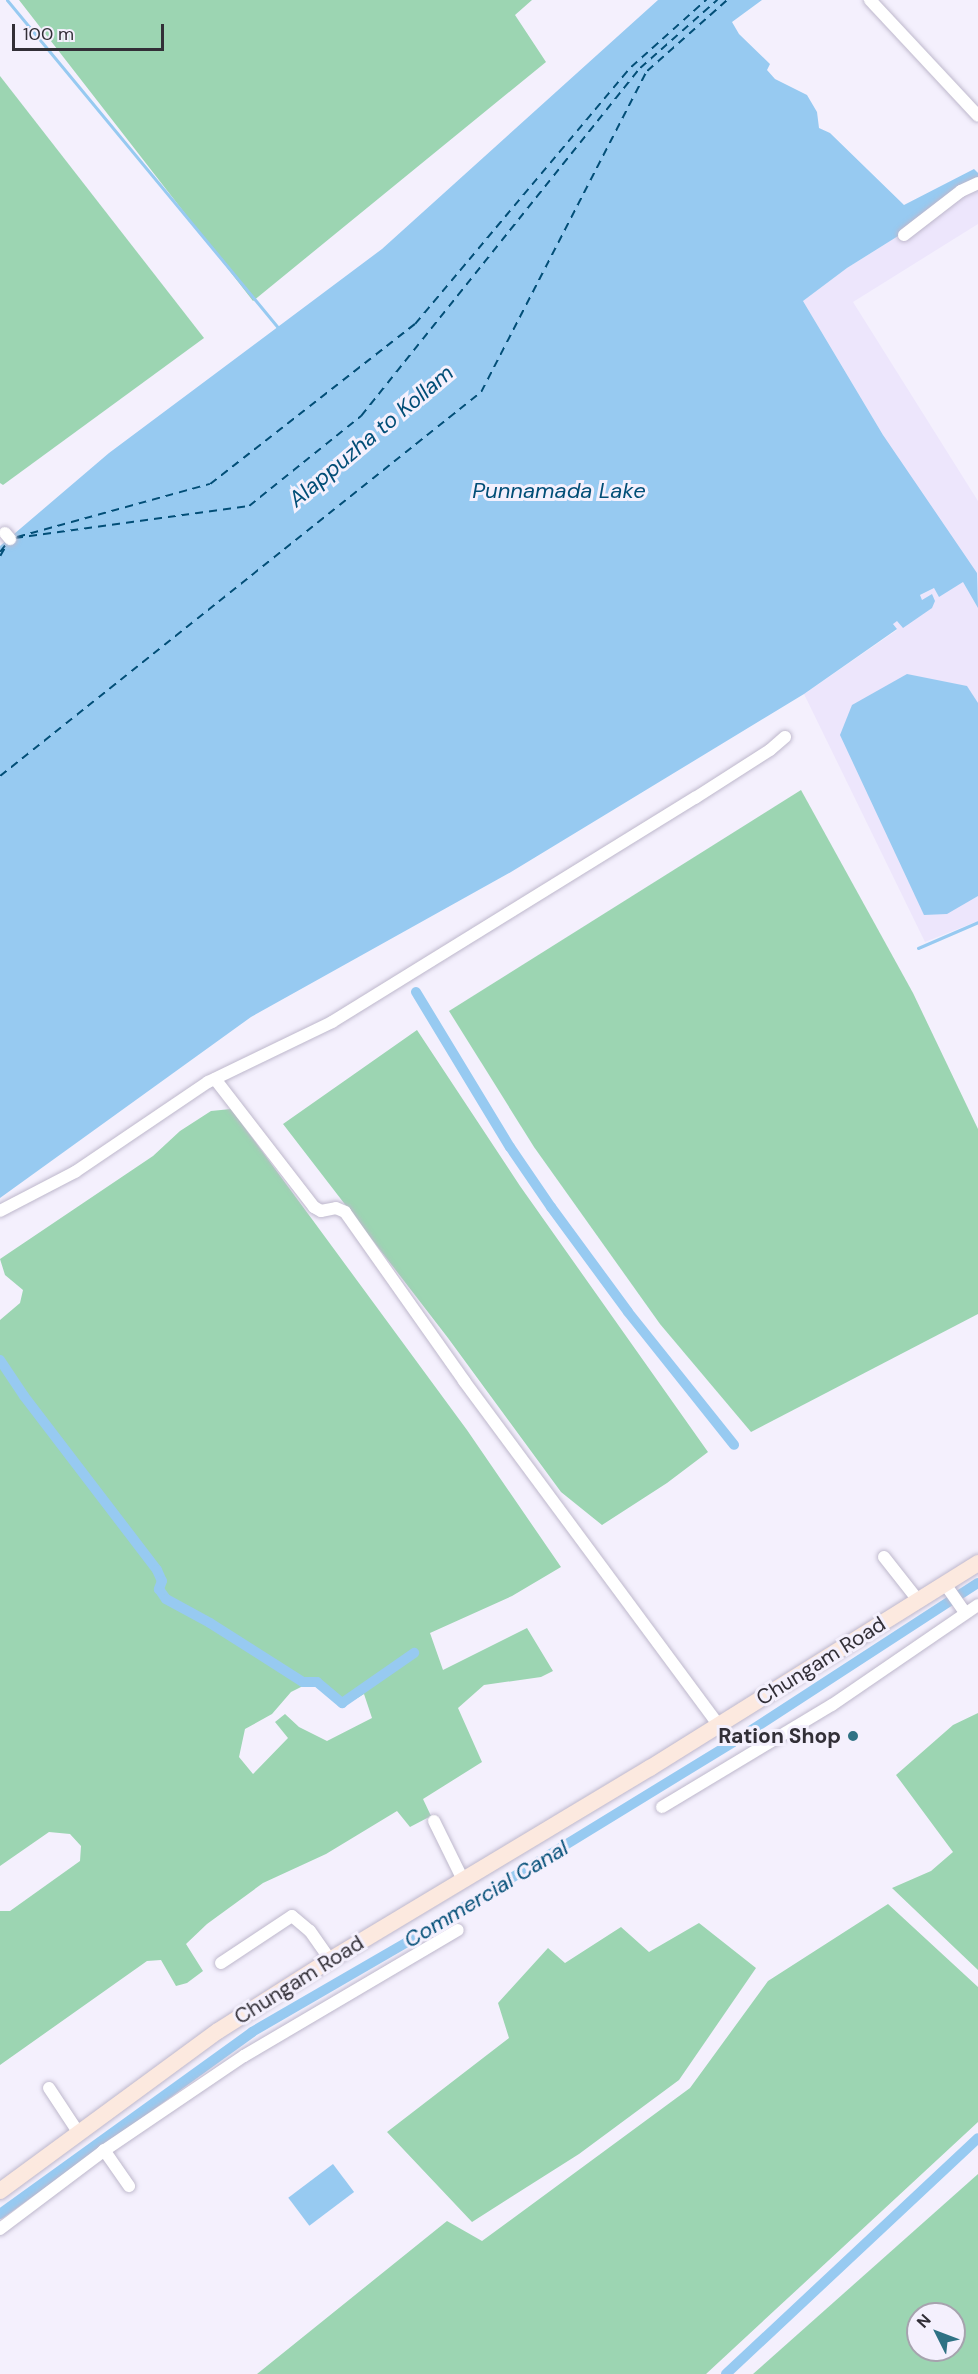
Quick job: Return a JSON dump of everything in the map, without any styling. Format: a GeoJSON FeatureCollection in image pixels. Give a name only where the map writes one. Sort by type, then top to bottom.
{"type":"FeatureCollection","features":[{"type":"Feature","properties":{"kind":"main road","name":"Chungam Road"},"geometry":{"type":"LineString","coordinates":[[0,2191],[218,2031],[330,1960],[719,1725],[918,1600],[948,1587],[978,1563]]}},
{"type":"Feature","properties":{"kind":"street"},"geometry":{"type":"LineString","coordinates":[[870,0],[978,116]]}},
{"type":"Feature","properties":{"kind":"street"},"geometry":{"type":"LineString","coordinates":[[904,236],[961,191],[978,183]]}},
{"type":"Feature","properties":{"kind":"street"},"geometry":{"type":"LineString","coordinates":[[0,1211],[75,1172],[215,1078],[332,1022],[695,798],[770,750],[785,737]]}},
{"type":"Feature","properties":{"kind":"street"},"geometry":{"type":"LineString","coordinates":[[215,1078],[314,1207],[321,1211],[336,1208],[345,1212],[464,1381],[719,1725]]}},
{"type":"Feature","properties":{"kind":"street"},"geometry":{"type":"LineString","coordinates":[[884,1557],[918,1600]]}},
{"type":"Feature","properties":{"kind":"street"},"geometry":{"type":"LineString","coordinates":[[948,1587],[965,1611]]}},
{"type":"Feature","properties":{"kind":"street"},"geometry":{"type":"LineString","coordinates":[[663,1807],[832,1705],[905,1657],[965,1611],[978,1605]]}},
{"type":"Feature","properties":{"kind":"street"},"geometry":{"type":"LineString","coordinates":[[434,1821],[463,1880]]}},
{"type":"Feature","properties":{"kind":"street"},"geometry":{"type":"LineString","coordinates":[[221,1963],[292,1916],[310,1931],[330,1960]]}},
{"type":"Feature","properties":{"kind":"street"},"geometry":{"type":"LineString","coordinates":[[0,2229],[104,2150],[244,2056],[458,1930]]}},
{"type":"Feature","properties":{"kind":"street"},"geometry":{"type":"LineString","coordinates":[[49,2088],[78,2132]]}},
{"type":"Feature","properties":{"kind":"street"},"geometry":{"type":"LineString","coordinates":[[104,2150],[129,2186]]}},
{"type":"Feature","properties":{"kind":"shaded area"},"geometry":{"type":"Polygon","coordinates":[[[978,186],[978,224],[853,302],[978,501],[978,921],[925,942],[804,694],[897,630],[893,623],[922,600],[919,596],[934,588],[939,596],[883,435],[803,301],[847,268],[978,186]]]}},
{"type":"Feature","properties":{"kind":"green space"},"geometry":{"type":"Polygon","coordinates":[[[19,0],[532,0],[515,15],[546,62],[253,301],[19,0]]]}},
{"type":"Feature","properties":{"kind":"green space"},"geometry":{"type":"Polygon","coordinates":[[[0,76],[204,338],[3,485],[0,483],[0,76]]]}},
{"type":"Feature","properties":{"kind":"green space"},"geometry":{"type":"Polygon","coordinates":[[[801,790],[913,993],[978,1129],[978,1314],[751,1432],[660,1324],[534,1147],[449,1011],[801,790]]]}},
{"type":"Feature","properties":{"kind":"green space"},"geometry":{"type":"Polygon","coordinates":[[[417,1030],[520,1186],[708,1452],[667,1483],[602,1525],[561,1492],[448,1338],[283,1124],[417,1030]]]}},
{"type":"Feature","properties":{"kind":"green space"},"geometry":{"type":"Polygon","coordinates":[[[231,1109],[467,1430],[561,1567],[512,1596],[430,1633],[443,1670],[527,1628],[553,1671],[541,1677],[484,1685],[458,1708],[482,1762],[423,1799],[431,1816],[410,1827],[397,1811],[326,1854],[263,1883],[207,1924],[186,1944],[203,1971],[187,1983],[176,1986],[161,1960],[147,1961],[0,2065],[0,1911],[10,1911],[80,1861],[81,1846],[70,1834],[49,1832],[0,1866],[0,1320],[20,1303],[23,1290],[5,1275],[0,1259],[153,1156],[180,1131],[211,1111],[231,1109]],[[319,1678],[291,1692],[272,1714],[245,1729],[239,1757],[253,1774],[288,1738],[275,1722],[285,1714],[299,1727],[327,1741],[372,1718],[364,1694],[344,1706],[319,1678]]]}},
{"type":"Feature","properties":{"kind":"green space"},"geometry":{"type":"Polygon","coordinates":[[[978,1713],[978,1970],[892,1888],[931,1871],[953,1852],[896,1775],[953,1725],[978,1713]]]}},
{"type":"Feature","properties":{"kind":"green space"},"geometry":{"type":"Polygon","coordinates":[[[888,1904],[978,1987],[978,2122],[706,2374],[257,2374],[447,2221],[482,2241],[690,2088],[768,1981],[888,1904]]]}},
{"type":"Feature","properties":{"kind":"green space"},"geometry":{"type":"Polygon","coordinates":[[[699,1923],[756,1968],[679,2080],[579,2154],[472,2222],[387,2132],[509,2038],[498,2003],[548,1948],[565,1963],[621,1927],[649,1952],[699,1923]]]}},
{"type":"Feature","properties":{"kind":"green space"},"geometry":{"type":"Polygon","coordinates":[[[978,2174],[978,2374],[753,2374],[978,2174]]]}},
{"type":"Feature","properties":{"kind":"water","name":"Punnamada Lake"},"geometry":{"type":"Polygon","coordinates":[[[658,0],[762,0],[732,22],[739,34],[770,64],[767,70],[775,79],[807,95],[817,112],[819,128],[830,133],[904,205],[974,169],[978,173],[978,186],[847,268],[803,301],[883,435],[977,573],[978,608],[963,582],[939,597],[934,588],[920,595],[922,600],[932,594],[935,601],[932,608],[903,628],[897,621],[893,624],[897,629],[804,694],[511,872],[251,1017],[0,1198],[0,546],[109,453],[382,249],[658,0]]]}},
{"type":"Feature","properties":{"kind":"water"},"geometry":{"type":"Polygon","coordinates":[[[907,674],[967,686],[978,703],[978,896],[947,914],[924,915],[840,735],[852,705],[907,674]]]}},
{"type":"Feature","properties":{"kind":"water"},"geometry":{"type":"Polygon","coordinates":[[[333,2164],[354,2192],[309,2226],[288,2198],[333,2164]]]}},
{"type":"Feature","properties":{"kind":"waterway"},"geometry":{"type":"LineString","coordinates":[[7,0],[279,329]]}},
{"type":"Feature","properties":{"kind":"waterway"},"geometry":{"type":"LineString","coordinates":[[918,948],[978,922]]}},
{"type":"Feature","properties":{"kind":"waterway"},"geometry":{"type":"LineString","coordinates":[[416,992],[510,1147],[551,1207],[628,1312],[734,1445]]}},
{"type":"Feature","properties":{"kind":"waterway"},"geometry":{"type":"LineString","coordinates":[[0,1360],[24,1396],[157,1570],[162,1581],[159,1589],[166,1599],[210,1623],[303,1682],[317,1682],[342,1703],[414,1653]]}},
{"type":"Feature","properties":{"kind":"waterway","name":"Commercial Canal"},"geometry":{"type":"LineString","coordinates":[[0,2214],[252,2032],[407,1942],[733,1742],[978,1583]]}},
{"type":"Feature","properties":{"kind":"waterway"},"geometry":{"type":"LineString","coordinates":[[726,2374],[978,2138]]}},
{"type":"Feature","properties":{"kind":"ferry route"},"geometry":{"type":"LineString","coordinates":[[17,537],[210,484],[415,324],[631,67],[706,0]]}},
{"type":"Feature","properties":{"kind":"ferry route"},"geometry":{"type":"LineString","coordinates":[[15,538],[249,506],[361,416],[640,68],[717,0]]}},
{"type":"Feature","properties":{"kind":"ferry route"},"geometry":{"type":"LineString","coordinates":[[0,776],[481,392],[647,71],[727,0]]}},
{"type":"Feature","properties":{"kind":"ferry route"},"geometry":{"type":"LineString","coordinates":[[0,552],[6,544]]}},
{"type":"Feature","properties":{"kind":"ferry route"},"geometry":{"type":"LineString","coordinates":[[0,556],[7,544]]}},
{"type":"Feature","properties":{"kind":"place","name":"Ration Shop"},"geometry":{"type":"Point","coordinates":[853,1736]}},
{"type":"Feature","properties":{"kind":"water label","name":"Alappuzha to Kollam"},"geometry":{"type":"Point","coordinates":[371,436]}}]}
